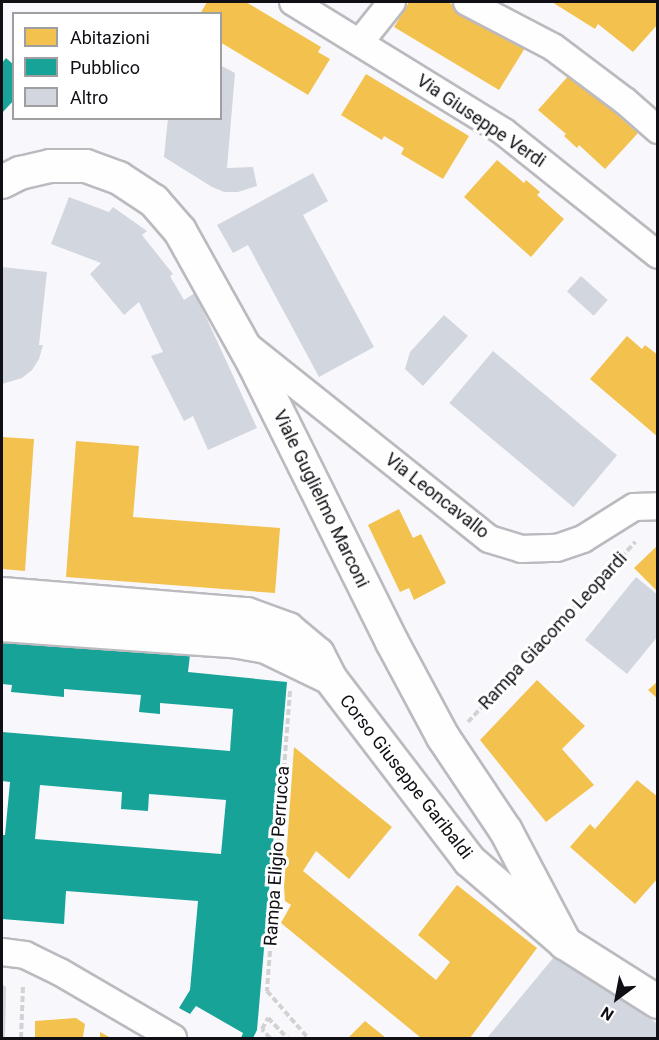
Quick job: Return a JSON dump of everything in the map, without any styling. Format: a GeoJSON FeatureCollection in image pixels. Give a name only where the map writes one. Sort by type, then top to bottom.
{"type":"FeatureCollection","features":[{"type":"Feature","properties":{"kind":"street","name":"Via Giuseppe Verdi"},"geometry":{"type":"LineString","coordinates":[[293,2],[504,132],[657,254]]}},
{"type":"Feature","properties":{"kind":"street"},"geometry":{"type":"LineString","coordinates":[[360,42],[392,2]]}},
{"type":"Feature","properties":{"kind":"street"},"geometry":{"type":"LineString","coordinates":[[467,2],[553,47],[626,101],[657,130]]}},
{"type":"Feature","properties":{"kind":"street","name":"Viale Guglielmo Marconi"},"geometry":{"type":"LineString","coordinates":[[2,182],[21,173],[50,166],[86,166],[119,178],[154,201],[180,231],[242,342],[392,642],[443,737],[506,831],[565,943]]}},
{"type":"Feature","properties":{"kind":"street","name":"Via Leoncavallo"},"geometry":{"type":"LineString","coordinates":[[242,342],[489,539],[521,549],[557,548],[583,539],[634,507],[657,506]]}},
{"type":"Feature","properties":{"kind":"street","name":"Corso Giuseppe Garibaldi"},"geometry":{"type":"LineString","coordinates":[[2,594],[247,614],[288,629],[318,654],[330,678],[470,861],[565,943],[657,1002]]}},
{"type":"Feature","properties":{"kind":"street","name":"Corso Giuseppe Garibaldi"},"geometry":{"type":"LineString","coordinates":[[2,625],[233,641],[266,647],[330,678]]}},
{"type":"Feature","properties":{"kind":"street"},"geometry":{"type":"LineString","coordinates":[[13,954],[60,972],[173,1038]]}},
{"type":"Feature","properties":{"kind":"path","name":"Rampa Giacomo Leopardi"},"geometry":{"type":"LineString","coordinates":[[443,737],[464,727],[641,535]]}},
{"type":"Feature","properties":{"kind":"path","name":"Rampa Eligio Perrucca"},"geometry":{"type":"LineString","coordinates":[[292,658],[267,991],[308,1038]]}},
{"type":"Feature","properties":{"kind":"path"},"geometry":{"type":"LineString","coordinates":[[13,954],[21,1038]]}},
{"type":"Feature","properties":{"kind":"path"},"geometry":{"type":"LineString","coordinates":[[270,1038],[262,1029],[268,1018],[287,1038]]}},
{"type":"Feature","properties":{"kind":"building: Abitazioni"},"geometry":{"type":"Polygon","coordinates":[[[207,2],[246,2],[321,47],[318,52],[330,59],[308,95],[222,43],[222,12],[201,12],[207,2]]]}},
{"type":"Feature","properties":{"kind":"building: Abitazioni"},"geometry":{"type":"Polygon","coordinates":[[[409,2],[448,2],[525,48],[499,90],[394,27],[409,2]]]}},
{"type":"Feature","properties":{"kind":"building: Abitazioni"},"geometry":{"type":"Polygon","coordinates":[[[552,2],[658,2],[658,24],[633,52],[598,24],[595,29],[552,2]]]}},
{"type":"Feature","properties":{"kind":"building: Abitazioni"},"geometry":{"type":"Polygon","coordinates":[[[366,74],[469,136],[443,179],[401,154],[404,148],[384,136],[382,140],[341,115],[366,74]]]}},
{"type":"Feature","properties":{"kind":"building: Abitazioni"},"geometry":{"type":"Polygon","coordinates":[[[570,74],[638,133],[605,169],[579,145],[577,148],[564,136],[566,134],[538,110],[570,74]]]}},
{"type":"Feature","properties":{"kind":"building: Abitazioni"},"geometry":{"type":"Polygon","coordinates":[[[497,160],[524,183],[526,180],[540,192],[537,195],[564,219],[531,257],[464,197],[497,160]]]}},
{"type":"Feature","properties":{"kind":"building: Abitazioni"},"geometry":{"type":"Polygon","coordinates":[[[627,336],[642,349],[645,345],[658,355],[658,437],[590,379],[627,336]]]}},
{"type":"Feature","properties":{"kind":"building: Abitazioni"},"geometry":{"type":"Polygon","coordinates":[[[2,437],[34,439],[25,571],[2,569],[2,437]]]}},
{"type":"Feature","properties":{"kind":"building: Abitazioni"},"geometry":{"type":"Polygon","coordinates":[[[76,441],[139,446],[133,517],[280,528],[275,593],[66,577],[76,441]]]}},
{"type":"Feature","properties":{"kind":"building: Abitazioni"},"geometry":{"type":"Polygon","coordinates":[[[399,509],[413,538],[421,534],[446,583],[414,600],[409,588],[400,592],[368,525],[399,509]]]}},
{"type":"Feature","properties":{"kind":"building: Abitazioni"},"geometry":{"type":"Polygon","coordinates":[[[658,545],[658,592],[634,568],[658,545]]]}},
{"type":"Feature","properties":{"kind":"building: Abitazioni"},"geometry":{"type":"Polygon","coordinates":[[[537,680],[585,726],[562,749],[594,785],[546,822],[480,740],[537,680]]]}},
{"type":"Feature","properties":{"kind":"building: Abitazioni"},"geometry":{"type":"Polygon","coordinates":[[[658,681],[658,699],[648,690],[658,681]]]}},
{"type":"Feature","properties":{"kind":"building: Abitazioni"},"geometry":{"type":"Polygon","coordinates":[[[294,747],[392,827],[349,879],[316,851],[303,871],[436,980],[450,962],[418,935],[457,885],[537,948],[470,1038],[421,1038],[281,923],[291,905],[285,901],[284,887],[294,747]]]}},
{"type":"Feature","properties":{"kind":"building: Abitazioni"},"geometry":{"type":"Polygon","coordinates":[[[637,780],[658,797],[658,878],[635,904],[570,847],[590,824],[595,829],[637,780]]]}},
{"type":"Feature","properties":{"kind":"building: Abitazioni"},"geometry":{"type":"Polygon","coordinates":[[[76,1018],[85,1024],[83,1037],[35,1038],[35,1021],[76,1018]]]}},
{"type":"Feature","properties":{"kind":"building: Abitazioni"},"geometry":{"type":"Polygon","coordinates":[[[365,1021],[386,1038],[348,1038],[365,1021]]]}},
{"type":"Feature","properties":{"kind":"building: Abitazioni"},"geometry":{"type":"Polygon","coordinates":[[[100,1032],[111,1038],[100,1038],[100,1032]]]}},
{"type":"Feature","properties":{"kind":"building: Pubblico"},"geometry":{"type":"Polygon","coordinates":[[[6,58],[12,63],[12,102],[2,113],[2,63],[6,58]]]}},
{"type":"Feature","properties":{"kind":"building: Pubblico"},"geometry":{"type":"Polygon","coordinates":[[[2,640],[190,655],[188,672],[287,682],[257,1030],[253,1038],[241,1038],[243,1033],[196,1006],[190,1014],[179,1008],[190,990],[198,901],[66,891],[64,924],[2,919],[2,835],[5,835],[10,782],[2,781],[2,732],[230,751],[233,709],[160,703],[160,714],[139,712],[141,695],[64,689],[64,697],[11,692],[12,685],[2,684],[2,640]],[[40,785],[35,839],[221,854],[226,800],[149,794],[148,811],[121,809],[122,792],[40,785]]]}},
{"type":"Feature","properties":{"kind":"building: Altro"},"geometry":{"type":"Polygon","coordinates":[[[222,66],[235,73],[227,168],[253,167],[257,186],[238,192],[224,192],[164,157],[168,120],[222,120],[222,66]]]}},
{"type":"Feature","properties":{"kind":"building: Altro"},"geometry":{"type":"Polygon","coordinates":[[[313,173],[328,201],[303,215],[374,347],[319,377],[248,245],[233,253],[217,225],[313,173]]]}},
{"type":"Feature","properties":{"kind":"building: Altro"},"geometry":{"type":"Polygon","coordinates":[[[69,197],[109,212],[113,207],[147,231],[142,235],[173,274],[170,276],[184,300],[195,293],[257,428],[208,450],[193,416],[184,421],[151,356],[163,352],[139,302],[124,315],[90,274],[101,263],[51,244],[69,197]]]}},
{"type":"Feature","properties":{"kind":"building: Altro"},"geometry":{"type":"Polygon","coordinates":[[[2,267],[47,272],[39,345],[43,345],[39,359],[32,370],[22,378],[2,384],[2,267]]]}},
{"type":"Feature","properties":{"kind":"building: Altro"},"geometry":{"type":"Polygon","coordinates":[[[581,276],[608,300],[594,316],[567,292],[581,276]]]}},
{"type":"Feature","properties":{"kind":"building: Altro"},"geometry":{"type":"Polygon","coordinates":[[[444,315],[468,336],[423,386],[405,369],[410,352],[444,315]]]}},
{"type":"Feature","properties":{"kind":"building: Altro"},"geometry":{"type":"Polygon","coordinates":[[[493,351],[617,455],[573,507],[449,403],[493,351]]]}},
{"type":"Feature","properties":{"kind":"building: Altro"},"geometry":{"type":"Polygon","coordinates":[[[636,577],[658,595],[658,636],[627,674],[585,640],[636,577]]]}},
{"type":"Feature","properties":{"kind":"building: Altro"},"geometry":{"type":"Polygon","coordinates":[[[554,957],[658,1024],[658,1038],[487,1038],[554,957]]]}},
{"type":"Feature","properties":{"kind":"building: Altro"},"geometry":{"type":"Polygon","coordinates":[[[2,984],[6,987],[5,1038],[2,1038],[2,984]]]}}]}
